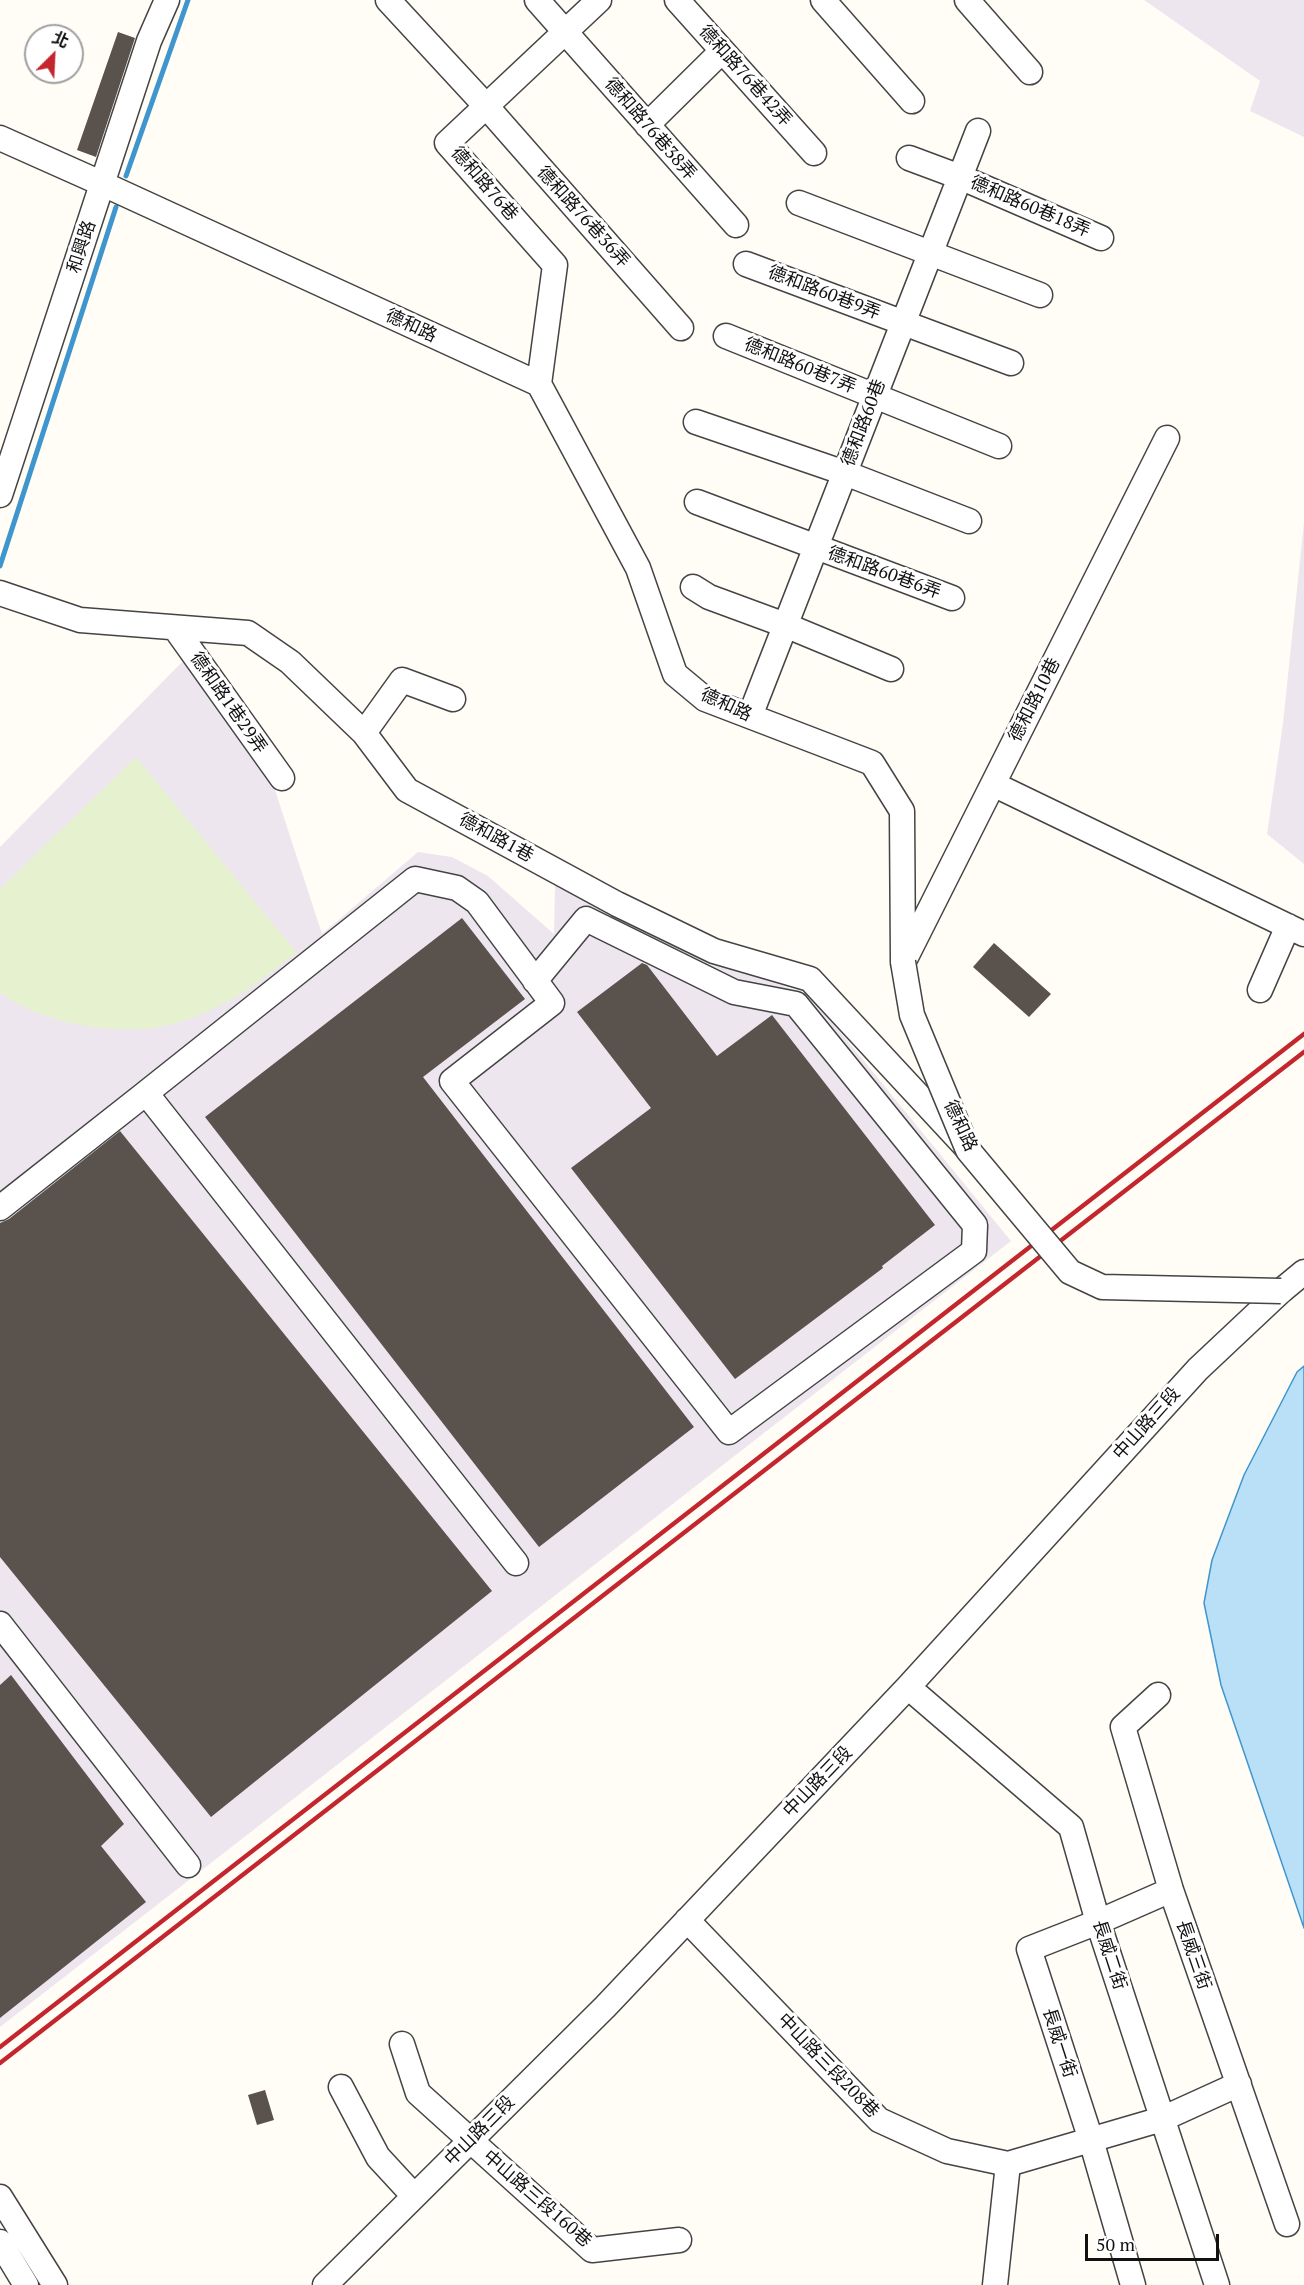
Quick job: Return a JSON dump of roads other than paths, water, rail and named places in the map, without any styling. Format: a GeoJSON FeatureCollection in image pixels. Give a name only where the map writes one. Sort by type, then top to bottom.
{"type":"FeatureCollection","features":[{"type":"Feature","properties":{"kind":"street","name":"和興路"},"geometry":{"type":"LineString","coordinates":[[0,495],[104,184],[149,41],[167,0]]}},
{"type":"Feature","properties":{"kind":"street","name":"德和路76巷36弄"},"geometry":{"type":"LineString","coordinates":[[388,0],[486,106],[681,328]]}},
{"type":"Feature","properties":{"kind":"street","name":"德和路76巷38弄"},"geometry":{"type":"LineString","coordinates":[[537,0],[736,225]]}},
{"type":"Feature","properties":{"kind":"street","name":"德和路76巷"},"geometry":{"type":"LineString","coordinates":[[539,384],[555,265],[447,142],[599,0]]}},
{"type":"Feature","properties":{"kind":"street","name":"德和路76巷42弄"},"geometry":{"type":"LineString","coordinates":[[676,0],[814,153]]}},
{"type":"Feature","properties":{"kind":"street"},"geometry":{"type":"LineString","coordinates":[[823,0],[912,101]]}},
{"type":"Feature","properties":{"kind":"street"},"geometry":{"type":"LineString","coordinates":[[967,0],[1030,72]]}},
{"type":"Feature","properties":{"kind":"street"},"geometry":{"type":"LineString","coordinates":[[647,125],[722,51]]}},
{"type":"Feature","properties":{"kind":"street","name":"德和路60巷"},"geometry":{"type":"LineString","coordinates":[[750,716],[978,131]]}},
{"type":"Feature","properties":{"kind":"street","name":"德和路"},"geometry":{"type":"LineString","coordinates":[[0,138],[539,384],[638,568],[675,674],[705,699],[872,763],[902,811],[903,962],[912,1015],[968,1150],[1070,1272],[1102,1287],[1292,1292]]}},
{"type":"Feature","properties":{"kind":"street","name":"德和路60巷18弄"},"geometry":{"type":"LineString","coordinates":[[909,158],[960,177],[1101,238]]}},
{"type":"Feature","properties":{"kind":"street"},"geometry":{"type":"LineString","coordinates":[[799,203],[1040,295]]}},
{"type":"Feature","properties":{"kind":"street","name":"德和路60巷9弄"},"geometry":{"type":"LineString","coordinates":[[746,264],[1011,363]]}},
{"type":"Feature","properties":{"kind":"street","name":"德和路60巷7弄"},"geometry":{"type":"LineString","coordinates":[[726,336],[999,446]]}},
{"type":"Feature","properties":{"kind":"street"},"geometry":{"type":"LineString","coordinates":[[696,422],[845,472],[969,521]]}},
{"type":"Feature","properties":{"kind":"street","name":"德和路10巷"},"geometry":{"type":"LineString","coordinates":[[903,962],[1167,438]]}},
{"type":"Feature","properties":{"kind":"street","name":"德和路60巷6弄"},"geometry":{"type":"LineString","coordinates":[[697,502],[952,598]]}},
{"type":"Feature","properties":{"kind":"street"},"geometry":{"type":"LineString","coordinates":[[693,587],[709,597],[785,625],[891,669]]}},
{"type":"Feature","properties":{"kind":"street","name":"德和路1巷"},"geometry":{"type":"LineString","coordinates":[[0,593],[80,620],[248,633],[290,662],[364,733],[408,790],[617,904],[714,951],[810,979],[968,1150]]}},
{"type":"Feature","properties":{"kind":"street","name":"德和路1巷29弄"},"geometry":{"type":"LineString","coordinates":[[175,628],[282,778]]}},
{"type":"Feature","properties":{"kind":"street"},"geometry":{"type":"LineString","coordinates":[[364,733],[402,680],[453,699]]}},
{"type":"Feature","properties":{"kind":"street"},"geometry":{"type":"LineString","coordinates":[[993,784],[1296,930],[1260,990]]}},
{"type":"Feature","properties":{"kind":"street"},"geometry":{"type":"LineString","coordinates":[[0,1208],[415,879],[458,888],[477,902],[535,981],[552,1003],[452,1081],[729,1432],[974,1251],[975,1225],[796,1004],[734,992],[586,918],[535,981]]}},
{"type":"Feature","properties":{"kind":"street"},"geometry":{"type":"LineString","coordinates":[[146,1093],[516,1563]]}},
{"type":"Feature","properties":{"kind":"street","name":"中山路三段"},"geometry":{"type":"LineString","coordinates":[[325,2285],[605,2007],[908,1687],[1198,1369],[1292,1292],[1304,1272]]}},
{"type":"Feature","properties":{"kind":"street"},"geometry":{"type":"LineString","coordinates":[[0,1624],[188,1865]]}},
{"type":"Feature","properties":{"kind":"street","name":"長威二街"},"geometry":{"type":"LineString","coordinates":[[908,1687],[1071,1827],[1098,1922],[1217,2285]]}},
{"type":"Feature","properties":{"kind":"street","name":"長威三街"},"geometry":{"type":"LineString","coordinates":[[1158,1695],[1123,1728],[1171,1890],[1287,2223]]}},
{"type":"Feature","properties":{"kind":"street","name":"長威一街"},"geometry":{"type":"LineString","coordinates":[[1133,2285],[1091,2140],[1029,1949],[1171,1890]]}},
{"type":"Feature","properties":{"kind":"street","name":"中山路三段208巷"},"geometry":{"type":"LineString","coordinates":[[687,1920],[879,2120],[947,2151],[1008,2164],[1162,2119],[1239,2084]]}},
{"type":"Feature","properties":{"kind":"street","name":"中山路三段160巷"},"geometry":{"type":"LineString","coordinates":[[402,2044],[418,2093],[592,2250],[679,2240]]}},
{"type":"Feature","properties":{"kind":"street"},"geometry":{"type":"LineString","coordinates":[[341,2087],[378,2157],[414,2196]]}},
{"type":"Feature","properties":{"kind":"street"},"geometry":{"type":"LineString","coordinates":[[995,2285],[1008,2164]]}},
{"type":"Feature","properties":{"kind":"street"},"geometry":{"type":"LineString","coordinates":[[0,2197],[55,2285]]}},
{"type":"Feature","properties":{"kind":"street"},"geometry":{"type":"LineString","coordinates":[[0,2242],[26,2285]]}},
{"type":"Feature","properties":{"kind":"water"},"geometry":{"type":"Polygon","coordinates":[[[1304,1366],[1304,1928],[1221,1685],[1204,1603],[1212,1560],[1244,1475],[1297,1372],[1304,1366]]]}},
{"type":"Feature","properties":{"kind":"waterway"},"geometry":{"type":"LineString","coordinates":[[126,176],[188,0]]}},
{"type":"Feature","properties":{"kind":"waterway"},"geometry":{"type":"LineString","coordinates":[[0,566],[116,207]]}},
{"type":"Feature","properties":{"kind":"railway"},"geometry":{"type":"LineString","coordinates":[[0,2047],[1304,1034]]}},
{"type":"Feature","properties":{"kind":"railway"},"geometry":{"type":"LineString","coordinates":[[0,2063],[1304,1052]]}}]}
